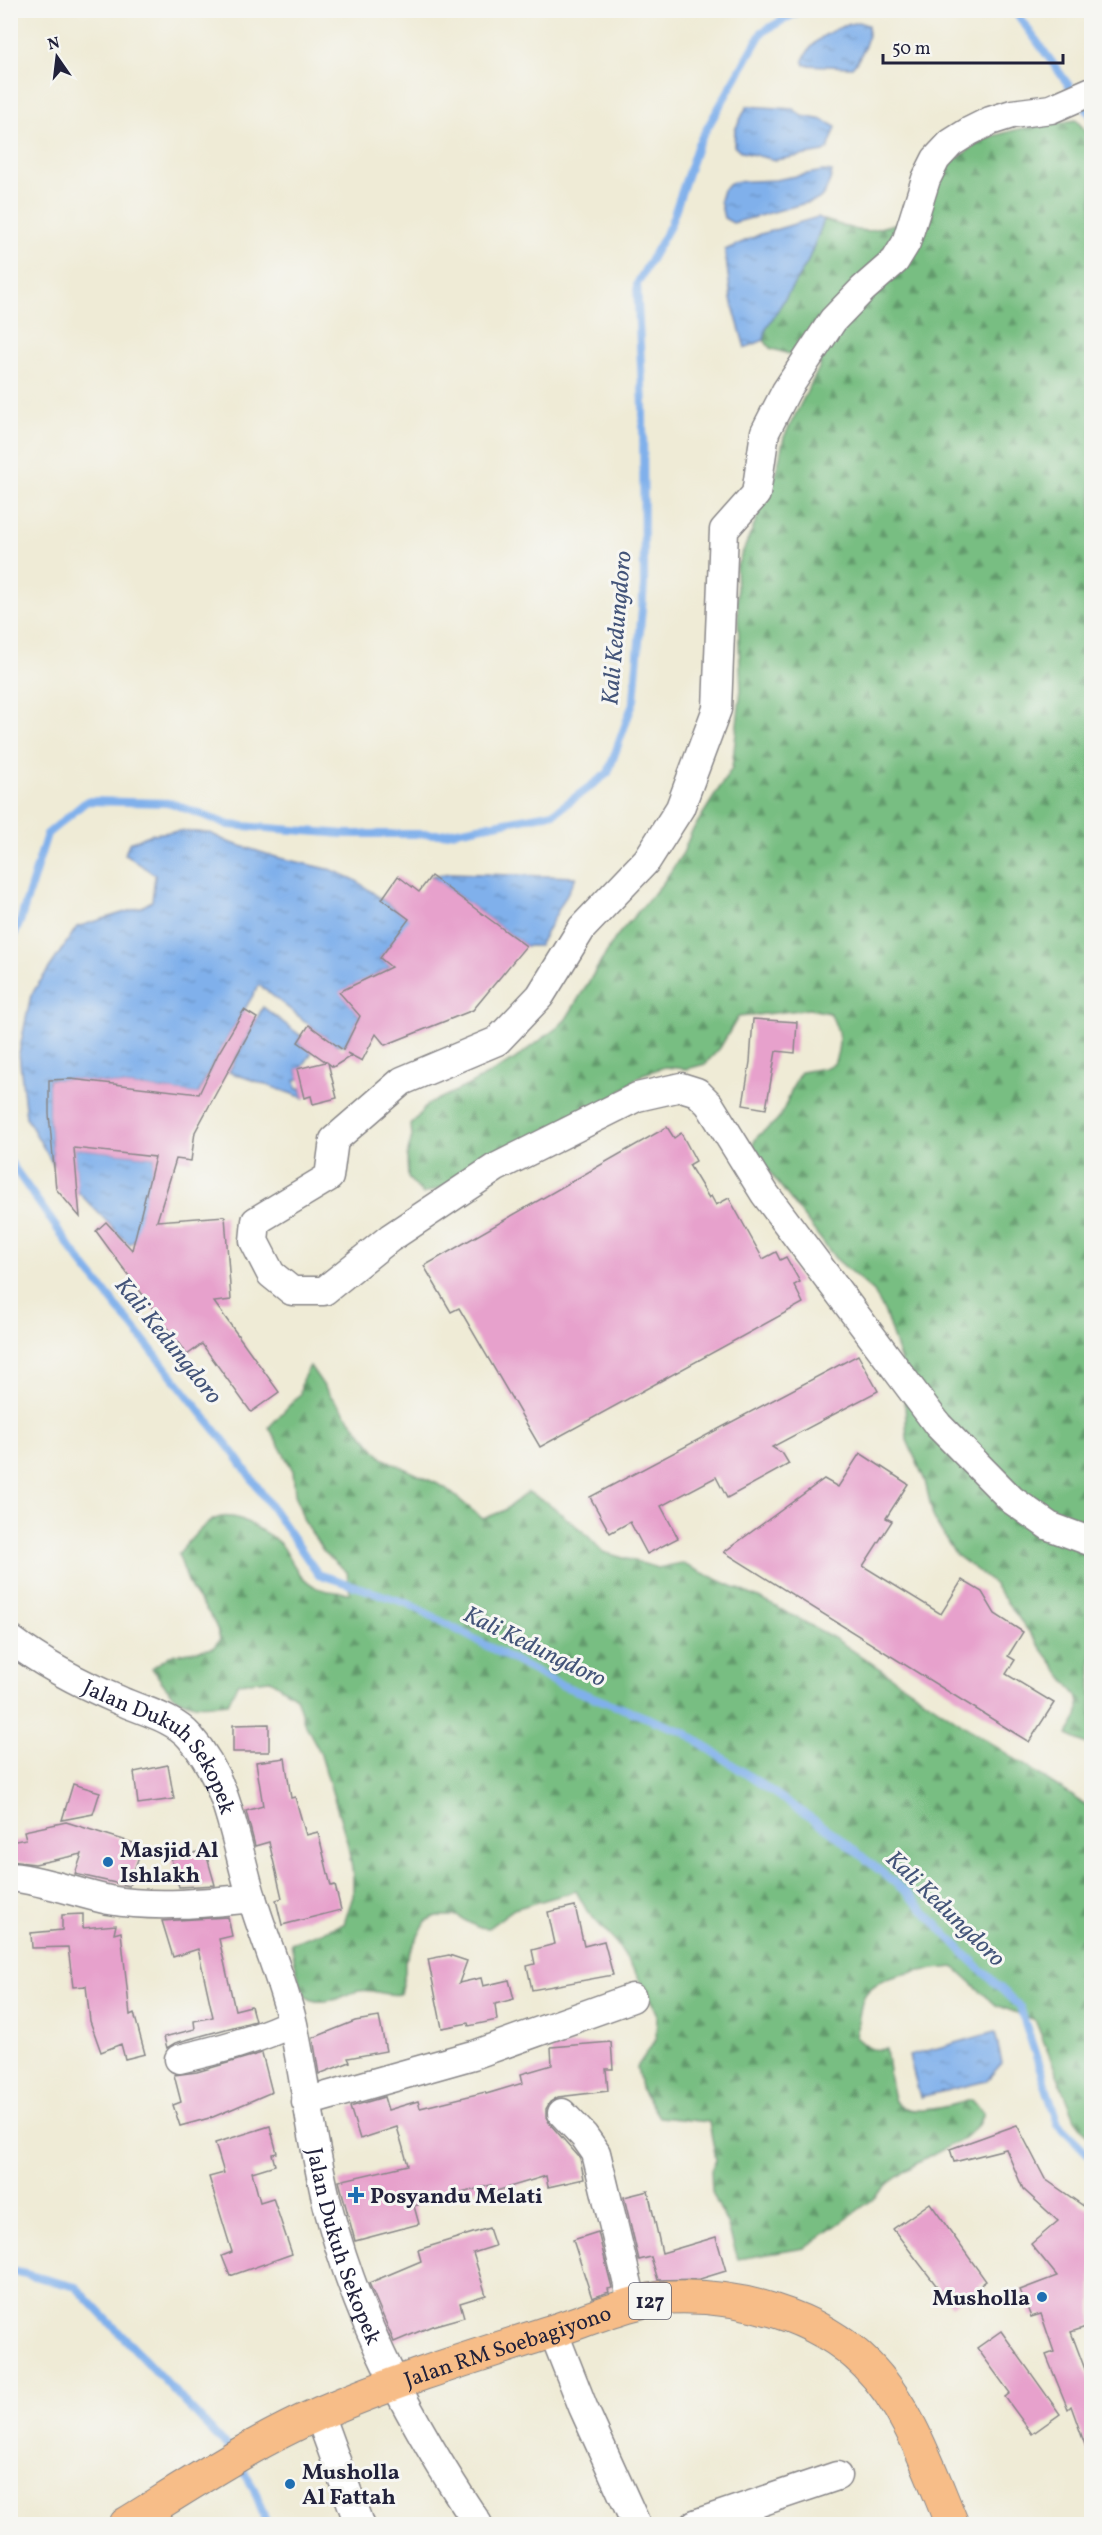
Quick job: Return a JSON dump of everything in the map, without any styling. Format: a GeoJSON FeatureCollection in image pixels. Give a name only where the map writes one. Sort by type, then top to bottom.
{"type":"FeatureCollection","features":[{"type":"Feature","properties":{"kind":"main road","name":"Jalan RM Soebagiyono"},"geometry":{"type":"LineString","coordinates":[[126,2524],[258,2444],[319,2414],[393,2384],[633,2305],[665,2298],[694,2297],[744,2303],[801,2320],[865,2362],[891,2393],[914,2435],[952,2524]]}},
{"type":"Feature","properties":{"kind":"street"},"geometry":{"type":"LineString","coordinates":[[1092,91],[1051,110],[1012,114],[990,121],[970,130],[951,143],[936,159],[926,179],[906,243],[895,261],[862,289],[833,320],[786,391],[765,432],[756,494],[724,530],[717,709],[680,808],[648,860],[582,927],[540,996],[497,1041],[402,1081],[334,1140],[329,1177],[256,1221],[254,1241],[271,1274],[292,1291],[324,1291],[390,1238],[495,1168],[637,1097],[681,1087],[697,1092],[709,1104],[765,1194],[938,1425],[1012,1500],[1049,1526],[1092,1542]]}},
{"type":"Feature","properties":{"kind":"street","name":"Jalan Dukuh Sekopek"},"geometry":{"type":"LineString","coordinates":[[10,1639],[55,1670],[162,1718],[188,1734],[205,1754],[230,1813],[252,1898],[277,1969],[292,2023],[329,2210],[350,2281],[375,2346],[393,2384],[444,2473],[478,2524]]}},
{"type":"Feature","properties":{"kind":"street"},"geometry":{"type":"LineString","coordinates":[[10,1877],[30,1879],[111,1900],[210,1903],[252,1898]]}},
{"type":"Feature","properties":{"kind":"street"},"geometry":{"type":"LineString","coordinates":[[306,2102],[473,2055],[632,1998]]}},
{"type":"Feature","properties":{"kind":"street"},"geometry":{"type":"LineString","coordinates":[[179,2059],[225,2048],[268,2034],[292,2023]]}},
{"type":"Feature","properties":{"kind":"street"},"geometry":{"type":"LineString","coordinates":[[562,2113],[584,2136],[596,2153],[633,2305]]}},
{"type":"Feature","properties":{"kind":"street"},"geometry":{"type":"LineString","coordinates":[[553,2331],[583,2407],[636,2524]]}},
{"type":"Feature","properties":{"kind":"street"},"geometry":{"type":"LineString","coordinates":[[319,2414],[359,2524]]}},
{"type":"Feature","properties":{"kind":"street"},"geometry":{"type":"LineString","coordinates":[[695,2524],[837,2476]]}},
{"type":"Feature","properties":{"kind":"green space"},"geometry":{"type":"Polygon","coordinates":[[[1076,120],[1092,138],[1091,1746],[1067,1735],[1079,1712],[1077,1696],[991,1581],[955,1554],[933,1516],[925,1481],[907,1440],[903,1368],[885,1313],[874,1292],[835,1258],[756,1154],[753,1144],[755,1140],[780,1115],[801,1072],[834,1064],[839,1038],[830,1013],[809,1009],[738,1017],[720,1048],[705,1064],[687,1069],[665,1067],[643,1074],[598,1109],[477,1176],[423,1194],[408,1178],[407,1156],[412,1136],[411,1125],[428,1104],[512,1061],[566,1019],[616,937],[663,883],[683,853],[691,833],[732,768],[741,689],[736,568],[778,469],[784,437],[821,364],[770,348],[764,340],[766,329],[807,263],[824,220],[868,231],[902,222],[946,166],[986,138],[1019,129],[1076,120]]]}},
{"type":"Feature","properties":{"kind":"green space"},"geometry":{"type":"Polygon","coordinates":[[[310,1366],[330,1395],[382,1458],[444,1487],[483,1519],[503,1511],[528,1492],[548,1503],[586,1534],[603,1552],[658,1568],[681,1563],[765,1601],[834,1638],[1091,1808],[1091,2140],[1075,2119],[1035,2020],[996,2005],[954,1967],[889,1978],[869,1990],[863,1999],[856,2037],[869,2048],[886,2049],[895,2101],[901,2107],[920,2110],[972,2100],[984,2113],[980,2123],[964,2138],[916,2164],[889,2183],[872,2200],[805,2248],[738,2259],[727,2224],[712,2192],[711,2170],[716,2160],[709,2122],[659,2117],[641,2088],[637,2067],[656,2039],[657,2013],[647,1991],[617,1944],[587,1911],[576,1891],[514,1909],[488,1928],[477,1927],[457,1916],[436,1916],[426,1921],[405,1961],[400,1994],[364,1990],[333,2000],[310,1999],[300,1982],[291,1943],[344,1924],[353,1896],[353,1874],[347,1841],[320,1752],[304,1722],[296,1697],[270,1680],[238,1683],[228,1703],[191,1704],[176,1697],[152,1668],[171,1655],[213,1648],[220,1639],[212,1619],[190,1586],[178,1554],[195,1534],[212,1520],[232,1517],[243,1520],[278,1541],[308,1582],[317,1588],[350,1593],[347,1572],[324,1552],[304,1521],[295,1494],[293,1471],[269,1427],[300,1394],[302,1380],[310,1366]]]}},
{"type":"Feature","properties":{"kind":"water"},"geometry":{"type":"Polygon","coordinates":[[[858,22],[868,25],[868,36],[862,53],[852,67],[805,65],[803,60],[807,52],[819,40],[834,30],[858,22]]]}},
{"type":"Feature","properties":{"kind":"water"},"geometry":{"type":"Polygon","coordinates":[[[747,106],[793,109],[802,116],[823,120],[836,127],[828,149],[824,152],[775,160],[742,152],[734,146],[735,130],[747,106]]]}},
{"type":"Feature","properties":{"kind":"water"},"geometry":{"type":"Polygon","coordinates":[[[823,171],[832,172],[825,191],[817,200],[733,223],[724,218],[720,200],[723,190],[733,182],[775,180],[823,171]]]}},
{"type":"Feature","properties":{"kind":"water"},"geometry":{"type":"Polygon","coordinates":[[[818,217],[824,220],[807,263],[766,329],[764,340],[745,348],[731,299],[725,250],[761,234],[818,217]]]}},
{"type":"Feature","properties":{"kind":"water"},"geometry":{"type":"Polygon","coordinates":[[[181,831],[210,833],[228,842],[276,857],[332,870],[355,880],[434,937],[393,941],[380,958],[391,967],[340,992],[360,1016],[345,1045],[334,1044],[259,985],[218,1054],[198,1094],[71,1079],[49,1080],[49,1114],[54,1166],[26,1117],[19,1053],[31,995],[77,927],[142,907],[152,901],[155,875],[125,854],[129,843],[152,834],[181,831]]]}},
{"type":"Feature","properties":{"kind":"water"},"geometry":{"type":"Polygon","coordinates":[[[450,873],[576,877],[539,946],[526,946],[431,876],[450,873]]]}},
{"type":"Feature","properties":{"kind":"water"},"geometry":{"type":"Polygon","coordinates":[[[263,1007],[301,1036],[298,1042],[312,1052],[302,1068],[297,1069],[299,1079],[295,1080],[297,1089],[301,1088],[304,1098],[229,1072],[263,1007]]]}},
{"type":"Feature","properties":{"kind":"water"},"geometry":{"type":"Polygon","coordinates":[[[74,1148],[155,1157],[140,1236],[129,1244],[77,1191],[74,1148]]]}},
{"type":"Feature","properties":{"kind":"water"},"geometry":{"type":"Polygon","coordinates":[[[995,2032],[1002,2063],[986,2081],[920,2097],[909,2056],[995,2032]]]}},
{"type":"Feature","properties":{"kind":"building"},"geometry":{"type":"Polygon","coordinates":[[[398,876],[419,892],[431,876],[526,946],[473,1010],[385,1045],[376,1034],[362,1061],[347,1053],[351,1056],[333,1067],[328,1063],[337,1098],[313,1104],[311,1096],[304,1098],[297,1069],[326,1062],[298,1042],[309,1025],[343,1050],[360,1016],[339,992],[391,967],[380,958],[409,919],[382,899],[398,876]]]}},
{"type":"Feature","properties":{"kind":"building"},"geometry":{"type":"Polygon","coordinates":[[[244,1010],[257,1018],[195,1132],[191,1161],[176,1159],[157,1221],[225,1216],[231,1300],[214,1302],[279,1392],[251,1412],[202,1344],[187,1355],[96,1231],[106,1222],[132,1250],[155,1157],[74,1148],[80,1217],[56,1189],[49,1114],[49,1080],[71,1079],[199,1094],[218,1054],[244,1010]]]}},
{"type":"Feature","properties":{"kind":"building"},"geometry":{"type":"Polygon","coordinates":[[[753,1019],[797,1022],[795,1053],[776,1051],[766,1109],[743,1105],[750,1062],[753,1019]]]}},
{"type":"Feature","properties":{"kind":"building"},"geometry":{"type":"Polygon","coordinates":[[[667,1127],[674,1138],[681,1133],[696,1161],[689,1165],[709,1198],[711,1196],[716,1205],[729,1198],[763,1259],[776,1252],[780,1260],[786,1257],[800,1282],[794,1285],[803,1303],[540,1447],[459,1308],[451,1312],[424,1266],[667,1127]]]}},
{"type":"Feature","properties":{"kind":"building"},"geometry":{"type":"Polygon","coordinates":[[[858,1355],[878,1391],[772,1447],[783,1454],[789,1464],[727,1498],[716,1477],[661,1506],[678,1538],[647,1554],[630,1522],[610,1533],[590,1497],[858,1355]]]}},
{"type":"Feature","properties":{"kind":"building"},"geometry":{"type":"Polygon","coordinates":[[[860,1453],[908,1484],[886,1518],[892,1521],[863,1566],[941,1614],[962,1580],[982,1592],[995,1614],[1023,1632],[1008,1656],[1015,1660],[1006,1674],[1054,1703],[1029,1742],[724,1552],[824,1479],[838,1487],[860,1453]]]}},
{"type":"Feature","properties":{"kind":"building"},"geometry":{"type":"Polygon","coordinates":[[[269,1724],[269,1752],[233,1752],[233,1725],[269,1724]]]}},
{"type":"Feature","properties":{"kind":"building"},"geometry":{"type":"Polygon","coordinates":[[[285,1758],[291,1798],[295,1797],[306,1835],[318,1832],[331,1886],[335,1885],[341,1910],[282,1925],[276,1900],[282,1898],[269,1842],[255,1846],[246,1811],[263,1806],[256,1762],[285,1758]]]}},
{"type":"Feature","properties":{"kind":"building"},"geometry":{"type":"Polygon","coordinates":[[[168,1765],[174,1799],[138,1804],[134,1772],[168,1765]]]}},
{"type":"Feature","properties":{"kind":"building"},"geometry":{"type":"Polygon","coordinates":[[[73,1784],[100,1792],[93,1814],[62,1820],[73,1784]]]}},
{"type":"Feature","properties":{"kind":"building"},"geometry":{"type":"Polygon","coordinates":[[[66,1822],[140,1845],[140,1853],[129,1886],[75,1874],[82,1854],[35,1864],[10,1861],[10,1842],[26,1839],[24,1831],[66,1822]]]}},
{"type":"Feature","properties":{"kind":"building"},"geometry":{"type":"Polygon","coordinates":[[[205,1850],[215,1885],[179,1887],[171,1859],[205,1850]]]}},
{"type":"Feature","properties":{"kind":"building"},"geometry":{"type":"Polygon","coordinates":[[[575,1906],[584,1946],[604,1941],[613,1975],[532,1990],[527,1966],[535,1964],[532,1950],[555,1944],[548,1912],[575,1906]]]}},
{"type":"Feature","properties":{"kind":"building"},"geometry":{"type":"Polygon","coordinates":[[[83,1914],[83,1928],[116,1925],[114,1934],[121,1932],[130,2015],[134,2013],[145,2054],[125,2059],[121,2044],[101,2052],[90,2021],[86,1986],[73,1987],[68,1947],[32,1948],[31,1933],[62,1930],[62,1915],[83,1914]]]}},
{"type":"Feature","properties":{"kind":"building"},"geometry":{"type":"Polygon","coordinates":[[[228,1917],[232,1936],[219,1939],[235,2010],[251,2006],[255,2021],[175,2043],[167,2048],[164,2037],[195,2029],[194,2021],[213,2017],[198,1949],[173,1957],[162,1921],[228,1917]]]}},
{"type":"Feature","properties":{"kind":"building"},"geometry":{"type":"Polygon","coordinates":[[[449,1955],[467,1961],[459,1983],[481,1978],[483,1986],[509,1980],[514,1999],[495,2004],[497,2020],[469,2026],[468,2023],[442,2028],[428,1959],[449,1955]]]}},
{"type":"Feature","properties":{"kind":"building"},"geometry":{"type":"Polygon","coordinates":[[[379,2017],[386,2051],[348,2058],[350,2062],[319,2074],[313,2038],[355,2021],[379,2017]]]}},
{"type":"Feature","properties":{"kind":"building"},"geometry":{"type":"Polygon","coordinates":[[[611,2042],[613,2069],[606,2069],[608,2091],[558,2097],[550,2102],[546,2109],[546,2117],[550,2124],[580,2158],[584,2179],[548,2187],[546,2176],[493,2192],[491,2185],[414,2206],[419,2224],[355,2241],[339,2181],[408,2165],[397,2127],[360,2139],[350,2107],[384,2097],[388,2110],[418,2101],[420,2108],[485,2092],[486,2094],[523,2083],[521,2074],[552,2065],[551,2047],[611,2042]]]}},
{"type":"Feature","properties":{"kind":"building"},"geometry":{"type":"Polygon","coordinates":[[[262,2053],[272,2092],[213,2117],[180,2126],[173,2105],[181,2102],[174,2075],[197,2072],[262,2053]]]}},
{"type":"Feature","properties":{"kind":"building"},"geometry":{"type":"Polygon","coordinates":[[[1017,2125],[1045,2179],[1092,2212],[1092,2325],[1071,2332],[1092,2388],[1092,2455],[1089,2456],[1071,2406],[1068,2409],[1046,2355],[1054,2352],[1041,2314],[1031,2317],[1020,2290],[1057,2276],[1031,2244],[1058,2221],[1023,2189],[1006,2149],[954,2162],[950,2149],[1017,2125]]]}},
{"type":"Feature","properties":{"kind":"building"},"geometry":{"type":"Polygon","coordinates":[[[270,2126],[277,2153],[272,2154],[275,2165],[252,2172],[260,2202],[273,2198],[292,2254],[230,2276],[222,2256],[232,2252],[209,2177],[224,2173],[215,2143],[270,2126]]]}},
{"type":"Feature","properties":{"kind":"building"},"geometry":{"type":"Polygon","coordinates":[[[648,2191],[662,2253],[716,2237],[726,2271],[700,2279],[658,2280],[651,2257],[639,2260],[624,2197],[648,2191]]]}},
{"type":"Feature","properties":{"kind":"building"},"geometry":{"type":"Polygon","coordinates":[[[930,2203],[986,2281],[952,2306],[893,2229],[930,2203]]]}},
{"type":"Feature","properties":{"kind":"building"},"geometry":{"type":"Polygon","coordinates":[[[489,2228],[495,2246],[473,2253],[486,2295],[460,2303],[464,2317],[432,2326],[394,2342],[369,2283],[421,2261],[418,2250],[489,2228]]]}},
{"type":"Feature","properties":{"kind":"building"},"geometry":{"type":"Polygon","coordinates":[[[598,2232],[612,2288],[608,2289],[609,2292],[592,2298],[573,2240],[598,2232]]]}},
{"type":"Feature","properties":{"kind":"building"},"geometry":{"type":"Polygon","coordinates":[[[1001,2331],[1060,2414],[1032,2434],[1005,2397],[1010,2393],[977,2348],[1001,2331]]]}},
{"type":"Feature","properties":{"kind":"waterway","name":"Kali Kedungdoro"},"geometry":{"type":"LineString","coordinates":[[10,943],[20,922],[47,834],[87,801],[171,803],[229,825],[344,834],[441,834],[554,813],[608,773],[634,700],[644,585],[643,405],[637,284],[670,226],[698,144],[762,32],[801,10]]}},
{"type":"Feature","properties":{"kind":"waterway"},"geometry":{"type":"LineString","coordinates":[[1014,10],[1092,117]]}},
{"type":"Feature","properties":{"kind":"waterway","name":"Kali Kedungdoro"},"geometry":{"type":"LineString","coordinates":[[10,1162],[78,1258],[236,1456],[318,1574],[409,1604],[556,1683],[684,1732],[832,1832],[906,1892],[1020,2007],[1058,2124],[1092,2158]]}},
{"type":"Feature","properties":{"kind":"waterway"},"geometry":{"type":"LineString","coordinates":[[10,2270],[76,2287],[231,2451]]}},
{"type":"Feature","properties":{"kind":"waterway"},"geometry":{"type":"LineString","coordinates":[[239,2463],[254,2489],[267,2524]]}},
{"type":"Feature","properties":{"kind":"place","name":"Masjid Al Ishlakh"},"geometry":{"type":"Point","coordinates":[108,1862]}},
{"type":"Feature","properties":{"kind":"place","name":"Posyandu Melati"},"geometry":{"type":"Point","coordinates":[356,2195]}},
{"type":"Feature","properties":{"kind":"place","name":"Musholla"},"geometry":{"type":"Point","coordinates":[1042,2297]}},
{"type":"Feature","properties":{"kind":"place","name":"Musholla Al Fattah"},"geometry":{"type":"Point","coordinates":[290,2484]}}]}
